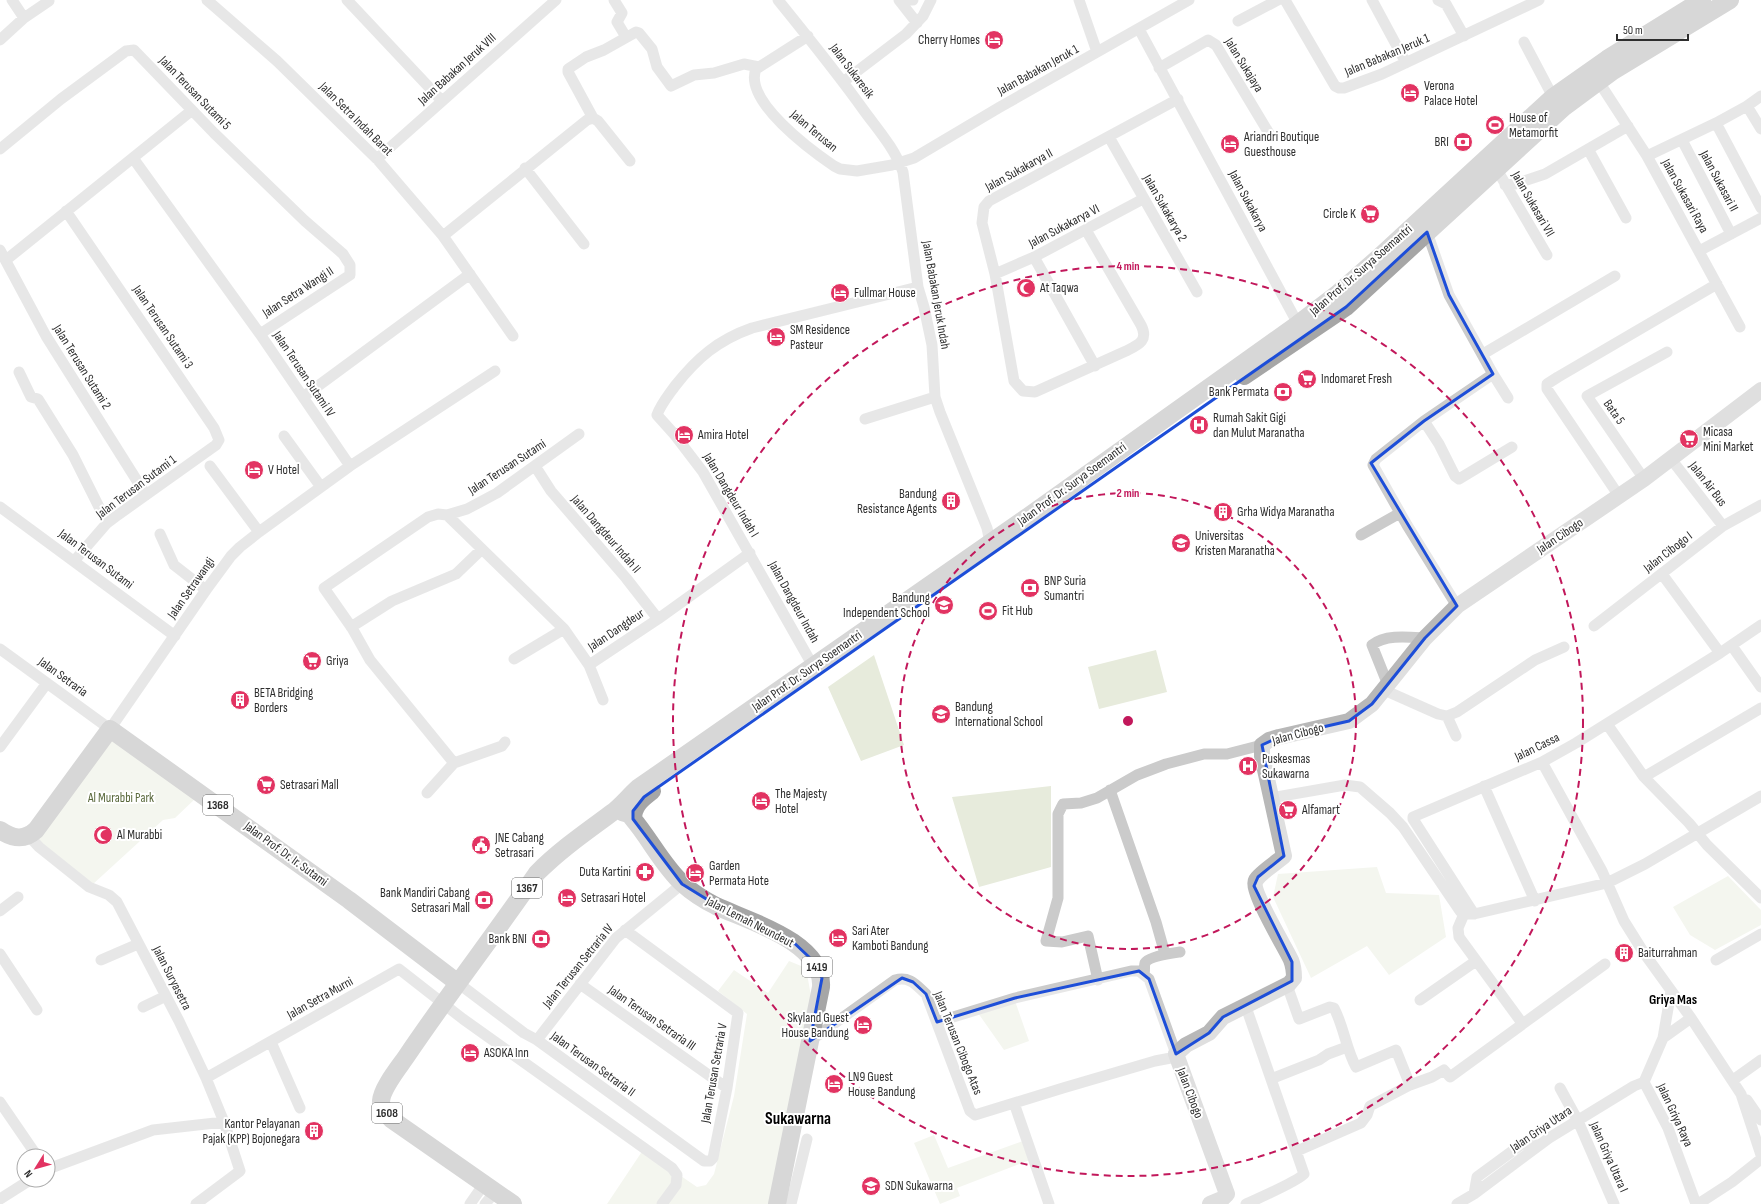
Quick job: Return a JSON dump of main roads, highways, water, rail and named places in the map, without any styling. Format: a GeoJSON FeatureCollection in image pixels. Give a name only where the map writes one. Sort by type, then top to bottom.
{"type":"FeatureCollection","features":[{"type":"Feature","properties":{"kind":"main road","name":"Jalan Prof. Dr. Surya Soemantri"},"geometry":{"type":"LineString","coordinates":[[458,983],[537,873],[565,846],[613,811],[638,788],[743,716],[1298,324],[1336,295],[1377,259],[1553,98],[1607,59],[1702,0]]}},
{"type":"Feature","properties":{"kind":"main road","name":"Jalan Prof. Dr. Surya Soemantri"},"geometry":{"type":"LineString","coordinates":[[633,819],[633,811],[644,797],[1032,527],[1185,416],[1346,307],[1563,108],[1599,82],[1730,0]]}},
{"type":"Feature","properties":{"kind":"main road","name":"Jalan Prof. Dr. Ir. Sutami"},"geometry":{"type":"LineString","coordinates":[[0,830],[14,838],[29,836],[43,822],[110,729],[349,900],[458,983]]}},
{"type":"Feature","properties":{"kind":"main road","name":"Jalan Lemah Neundeut"},"geometry":{"type":"LineString","coordinates":[[613,811],[628,814],[633,819],[682,884],[699,896],[716,905],[791,940],[813,962],[822,978],[777,1204]]}},
{"type":"Feature","properties":{"kind":"main road","name":"1608"},"geometry":{"type":"LineString","coordinates":[[458,983],[391,1079],[382,1095],[381,1102],[383,1109],[391,1119],[488,1193],[513,1204]]}},
{"type":"Feature","properties":{"kind":"place","name":"Cherry Homes"},"geometry":{"type":"Point","coordinates":[994,40]}},
{"type":"Feature","properties":{"kind":"place","name":"Verona Palace Hotel"},"geometry":{"type":"Point","coordinates":[1410,93]}},
{"type":"Feature","properties":{"kind":"place","name":"House of Metamorfit"},"geometry":{"type":"Point","coordinates":[1495,125]}},
{"type":"Feature","properties":{"kind":"place","name":"BRI"},"geometry":{"type":"Point","coordinates":[1463,142]}},
{"type":"Feature","properties":{"kind":"place","name":"Ariandri Boutique Guesthouse"},"geometry":{"type":"Point","coordinates":[1230,144]}},
{"type":"Feature","properties":{"kind":"place","name":"Circle K"},"geometry":{"type":"Point","coordinates":[1370,214]}},
{"type":"Feature","properties":{"kind":"place","name":"At Taqwa"},"geometry":{"type":"Point","coordinates":[1026,288]}},
{"type":"Feature","properties":{"kind":"place","name":"Fullmar House"},"geometry":{"type":"Point","coordinates":[840,293]}},
{"type":"Feature","properties":{"kind":"place","name":"SM Residence Pasteur"},"geometry":{"type":"Point","coordinates":[776,337]}},
{"type":"Feature","properties":{"kind":"place","name":"Indomaret Fresh"},"geometry":{"type":"Point","coordinates":[1307,379]}},
{"type":"Feature","properties":{"kind":"place","name":"Bank Permata"},"geometry":{"type":"Point","coordinates":[1283,392]}},
{"type":"Feature","properties":{"kind":"place","name":"Rumah Sakit Gigi dan Mulut Maranatha"},"geometry":{"type":"Point","coordinates":[1199,425]}},
{"type":"Feature","properties":{"kind":"place","name":"Amira Hotel"},"geometry":{"type":"Point","coordinates":[684,435]}},
{"type":"Feature","properties":{"kind":"place","name":"Micasa Mini Market"},"geometry":{"type":"Point","coordinates":[1689,439]}},
{"type":"Feature","properties":{"kind":"place","name":"V Hotel"},"geometry":{"type":"Point","coordinates":[254,470]}},
{"type":"Feature","properties":{"kind":"place","name":"Bandung Resistance Agents"},"geometry":{"type":"Point","coordinates":[951,501]}},
{"type":"Feature","properties":{"kind":"place","name":"Grha Widya Maranatha"},"geometry":{"type":"Point","coordinates":[1223,512]}},
{"type":"Feature","properties":{"kind":"place","name":"Universitas Kristen Maranatha"},"geometry":{"type":"Point","coordinates":[1181,543]}},
{"type":"Feature","properties":{"kind":"place","name":"BNP Suria Sumantri"},"geometry":{"type":"Point","coordinates":[1030,588]}},
{"type":"Feature","properties":{"kind":"place","name":"Bandung Independent School"},"geometry":{"type":"Point","coordinates":[944,605]}},
{"type":"Feature","properties":{"kind":"place","name":"Fit Hub"},"geometry":{"type":"Point","coordinates":[988,611]}},
{"type":"Feature","properties":{"kind":"place","name":"Griya"},"geometry":{"type":"Point","coordinates":[312,661]}},
{"type":"Feature","properties":{"kind":"place","name":"BETA Bridging Borders"},"geometry":{"type":"Point","coordinates":[240,700]}},
{"type":"Feature","properties":{"kind":"place","name":"Bandung International School"},"geometry":{"type":"Point","coordinates":[941,714]}},
{"type":"Feature","properties":{"kind":"place","name":"Puskesmas Sukawarna"},"geometry":{"type":"Point","coordinates":[1248,766]}},
{"type":"Feature","properties":{"kind":"place","name":"Setrasari Mall"},"geometry":{"type":"Point","coordinates":[266,785]}},
{"type":"Feature","properties":{"kind":"place","name":"The Majesty Hotel"},"geometry":{"type":"Point","coordinates":[761,801]}},
{"type":"Feature","properties":{"kind":"place","name":"Alfamart"},"geometry":{"type":"Point","coordinates":[1288,810]}},
{"type":"Feature","properties":{"kind":"place","name":"Al Murabbi"},"geometry":{"type":"Point","coordinates":[103,835]}},
{"type":"Feature","properties":{"kind":"place","name":"JNE Cabang Setrasari"},"geometry":{"type":"Point","coordinates":[481,845]}},
{"type":"Feature","properties":{"kind":"place","name":"Duta Kartini"},"geometry":{"type":"Point","coordinates":[645,872]}},
{"type":"Feature","properties":{"kind":"place","name":"Garden Permata Hote"},"geometry":{"type":"Point","coordinates":[695,873]}},
{"type":"Feature","properties":{"kind":"place","name":"Setrasari Hotel"},"geometry":{"type":"Point","coordinates":[567,898]}},
{"type":"Feature","properties":{"kind":"place","name":"Bank Mandiri Cabang Setrasari Mall"},"geometry":{"type":"Point","coordinates":[484,900]}},
{"type":"Feature","properties":{"kind":"place","name":"Sari Ater Kamboti Bandung"},"geometry":{"type":"Point","coordinates":[838,938]}},
{"type":"Feature","properties":{"kind":"place","name":"Bank BNI"},"geometry":{"type":"Point","coordinates":[541,939]}},
{"type":"Feature","properties":{"kind":"place","name":"Baiturrahman"},"geometry":{"type":"Point","coordinates":[1624,953]}},
{"type":"Feature","properties":{"kind":"place","name":"Skyland Guest House Bandung"},"geometry":{"type":"Point","coordinates":[863,1025]}},
{"type":"Feature","properties":{"kind":"place","name":"ASOKA Inn"},"geometry":{"type":"Point","coordinates":[470,1053]}},
{"type":"Feature","properties":{"kind":"place","name":"LN9 Guest House Bandung"},"geometry":{"type":"Point","coordinates":[834,1084]}},
{"type":"Feature","properties":{"kind":"place","name":"Kantor Pelayanan Pajak (KPP) Bojonegara"},"geometry":{"type":"Point","coordinates":[314,1131]}},
{"type":"Feature","properties":{"kind":"place","name":"SDN Sukawarna"},"geometry":{"type":"Point","coordinates":[871,1186]}},
{"type":"Feature","properties":{"kind":"district","name":"Griya Mas"},"geometry":{"type":"Point","coordinates":[1673,999]}},
{"type":"Feature","properties":{"kind":"district","name":"Sukawarna"},"geometry":{"type":"Point","coordinates":[798,1119]}},
{"type":"Feature","properties":{"kind":"park label","name":"Al Murabbi Park"},"geometry":{"type":"Point","coordinates":[121,798]}}]}
